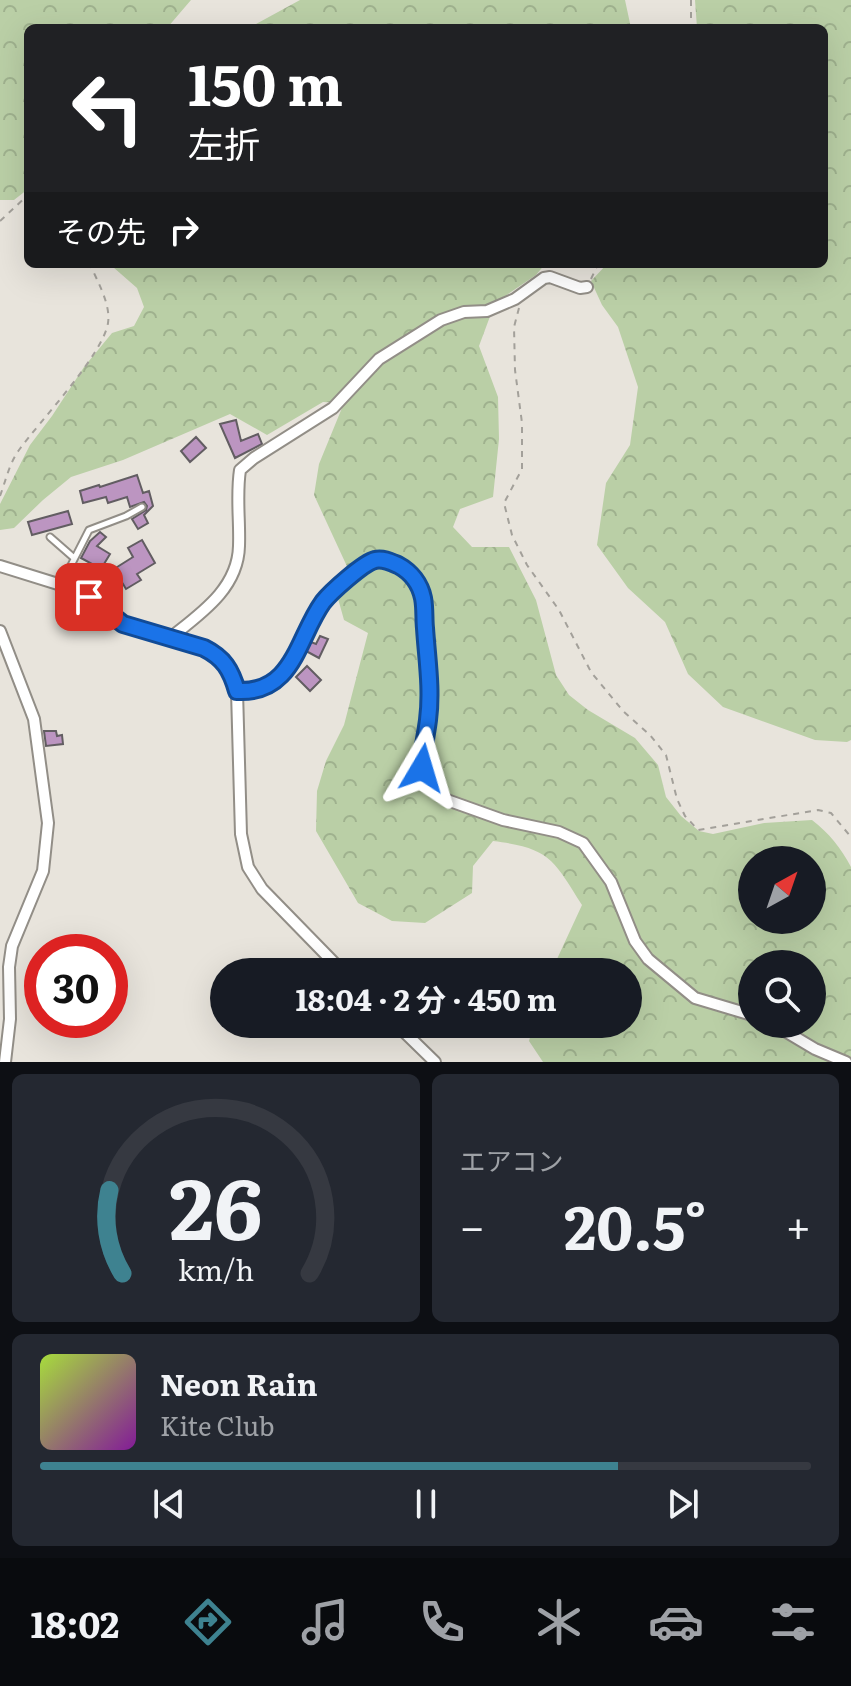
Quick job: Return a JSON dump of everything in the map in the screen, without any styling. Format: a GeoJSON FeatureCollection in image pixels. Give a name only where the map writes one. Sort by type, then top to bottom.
{"type":"FeatureCollection","features":[{"type":"Feature","properties":{"kind":"street"},"geometry":{"type":"LineString","coordinates":[[170,638],[226,589],[239,549],[237,510],[240,470],[254,458],[333,408],[379,359],[441,320],[464,312],[487,311],[522,294],[538,280],[550,277],[580,288],[587,287]]}},
{"type":"Feature","properties":{"kind":"street"},"geometry":{"type":"LineString","coordinates":[[237,691],[261,690],[283,673],[297,655],[324,601],[368,563],[386,560],[402,567],[414,579],[423,598],[430,675],[422,768],[430,785],[447,800],[503,820],[559,832],[583,843],[611,882],[635,941],[648,959],[695,998],[738,1011]]}},
{"type":"Feature","properties":{"kind":"street"},"geometry":{"type":"LineString","coordinates":[[0,566],[61,584],[89,597],[123,624],[216,654],[227,665],[237,691],[241,834],[248,867],[271,899],[329,958]]}},
{"type":"Feature","properties":{"kind":"street"},"geometry":{"type":"LineString","coordinates":[[0,631],[34,719],[48,823],[43,871],[5,967],[10,1019],[5,1062]]}},
{"type":"Feature","properties":{"kind":"street"},"geometry":{"type":"LineString","coordinates":[[410,1038],[435,1062]]}},
{"type":"Feature","properties":{"kind":"street"},"geometry":{"type":"LineString","coordinates":[[797,1038],[846,1062]]}},
{"type":"Feature","properties":{"kind":"lane"},"geometry":{"type":"LineString","coordinates":[[61,584],[89,530],[142,507]]}},
{"type":"Feature","properties":{"kind":"lane"},"geometry":{"type":"LineString","coordinates":[[50,537],[74,558]]}},
{"type":"Feature","properties":{"kind":"path"},"geometry":{"type":"LineString","coordinates":[[691,0],[691,24]]}},
{"type":"Feature","properties":{"kind":"path"},"geometry":{"type":"LineString","coordinates":[[0,221],[24,199]]}},
{"type":"Feature","properties":{"kind":"path"},"geometry":{"type":"LineString","coordinates":[[0,496],[11,462],[89,359],[107,327],[103,296],[92,268]]}},
{"type":"Feature","properties":{"kind":"path"},"geometry":{"type":"LineString","coordinates":[[587,287],[596,268]]}},
{"type":"Feature","properties":{"kind":"path"},"geometry":{"type":"LineString","coordinates":[[522,294],[514,327],[515,370],[522,423],[522,469],[504,503],[512,535],[527,565],[559,610],[591,672],[623,711],[666,755],[677,799],[685,816],[698,830],[818,810],[831,813],[851,837]]}},
{"type":"Feature","properties":{"kind":"green space"},"geometry":{"type":"Polygon","coordinates":[[[0,0],[191,0],[170,24],[24,24],[24,192],[14,200],[0,200],[0,0]]]}},
{"type":"Feature","properties":{"kind":"green space"},"geometry":{"type":"Polygon","coordinates":[[[300,0],[625,0],[630,24],[256,24],[300,0]]]}},
{"type":"Feature","properties":{"kind":"green space"},"geometry":{"type":"Polygon","coordinates":[[[695,0],[851,0],[851,740],[847,742],[815,740],[723,707],[688,674],[665,622],[628,588],[597,545],[606,483],[630,445],[638,387],[618,327],[602,305],[591,281],[603,268],[828,268],[828,24],[697,24],[695,0]]]}},
{"type":"Feature","properties":{"kind":"green space"},"geometry":{"type":"Polygon","coordinates":[[[114,268],[542,268],[495,303],[479,346],[498,397],[499,439],[493,497],[460,509],[453,527],[472,547],[509,547],[536,600],[556,675],[569,695],[635,738],[658,765],[666,797],[681,816],[699,831],[713,834],[764,823],[812,820],[839,847],[851,867],[851,1062],[543,1062],[530,1038],[642,1038],[642,958],[557,958],[582,905],[556,866],[527,847],[493,841],[473,866],[472,893],[425,923],[392,921],[358,903],[316,831],[317,791],[326,761],[344,725],[368,633],[344,620],[337,595],[351,575],[314,495],[319,464],[344,403],[323,402],[267,435],[230,414],[123,460],[71,477],[14,528],[0,530],[0,504],[30,445],[84,367],[112,333],[134,326],[144,307],[137,288],[114,268]]]}},
{"type":"Feature","properties":{"kind":"building"},"geometry":{"type":"Polygon","coordinates":[[[236,420],[241,441],[258,434],[262,444],[235,458],[220,424],[236,420]]]}},
{"type":"Feature","properties":{"kind":"building"},"geometry":{"type":"Polygon","coordinates":[[[196,437],[206,448],[190,462],[181,451],[196,437]]]}},
{"type":"Feature","properties":{"kind":"building"},"geometry":{"type":"Polygon","coordinates":[[[137,475],[143,493],[149,491],[153,506],[144,515],[148,523],[138,529],[132,519],[146,510],[144,502],[130,507],[127,497],[108,503],[106,497],[83,503],[80,491],[137,475]]]}},
{"type":"Feature","properties":{"kind":"building"},"geometry":{"type":"Polygon","coordinates":[[[68,511],[72,524],[32,535],[28,522],[68,511]]]}},
{"type":"Feature","properties":{"kind":"building"},"geometry":{"type":"Polygon","coordinates":[[[100,532],[106,537],[97,546],[110,554],[101,569],[81,558],[90,541],[100,532]]]}},
{"type":"Feature","properties":{"kind":"building"},"geometry":{"type":"Polygon","coordinates":[[[142,540],[155,563],[137,574],[141,580],[126,589],[114,569],[133,557],[128,548],[142,540]]]}},
{"type":"Feature","properties":{"kind":"building"},"geometry":{"type":"Polygon","coordinates":[[[320,636],[328,639],[319,658],[306,651],[311,642],[316,644],[320,636]]]}},
{"type":"Feature","properties":{"kind":"building"},"geometry":{"type":"Polygon","coordinates":[[[307,666],[321,680],[310,691],[296,677],[307,666]]]}},
{"type":"Feature","properties":{"kind":"building"},"geometry":{"type":"Polygon","coordinates":[[[44,731],[56,731],[57,736],[62,735],[63,744],[46,746],[44,731]]]}},
{"type":"Feature","properties":{"kind":"route"},"geometry":{"type":"LineString","coordinates":[[89,597],[123,624],[216,654],[227,665],[237,691],[254,692],[283,673],[297,655],[324,601],[343,584],[373,560],[386,560],[402,567],[410,573],[423,598],[430,675],[422,768]]}}]}
